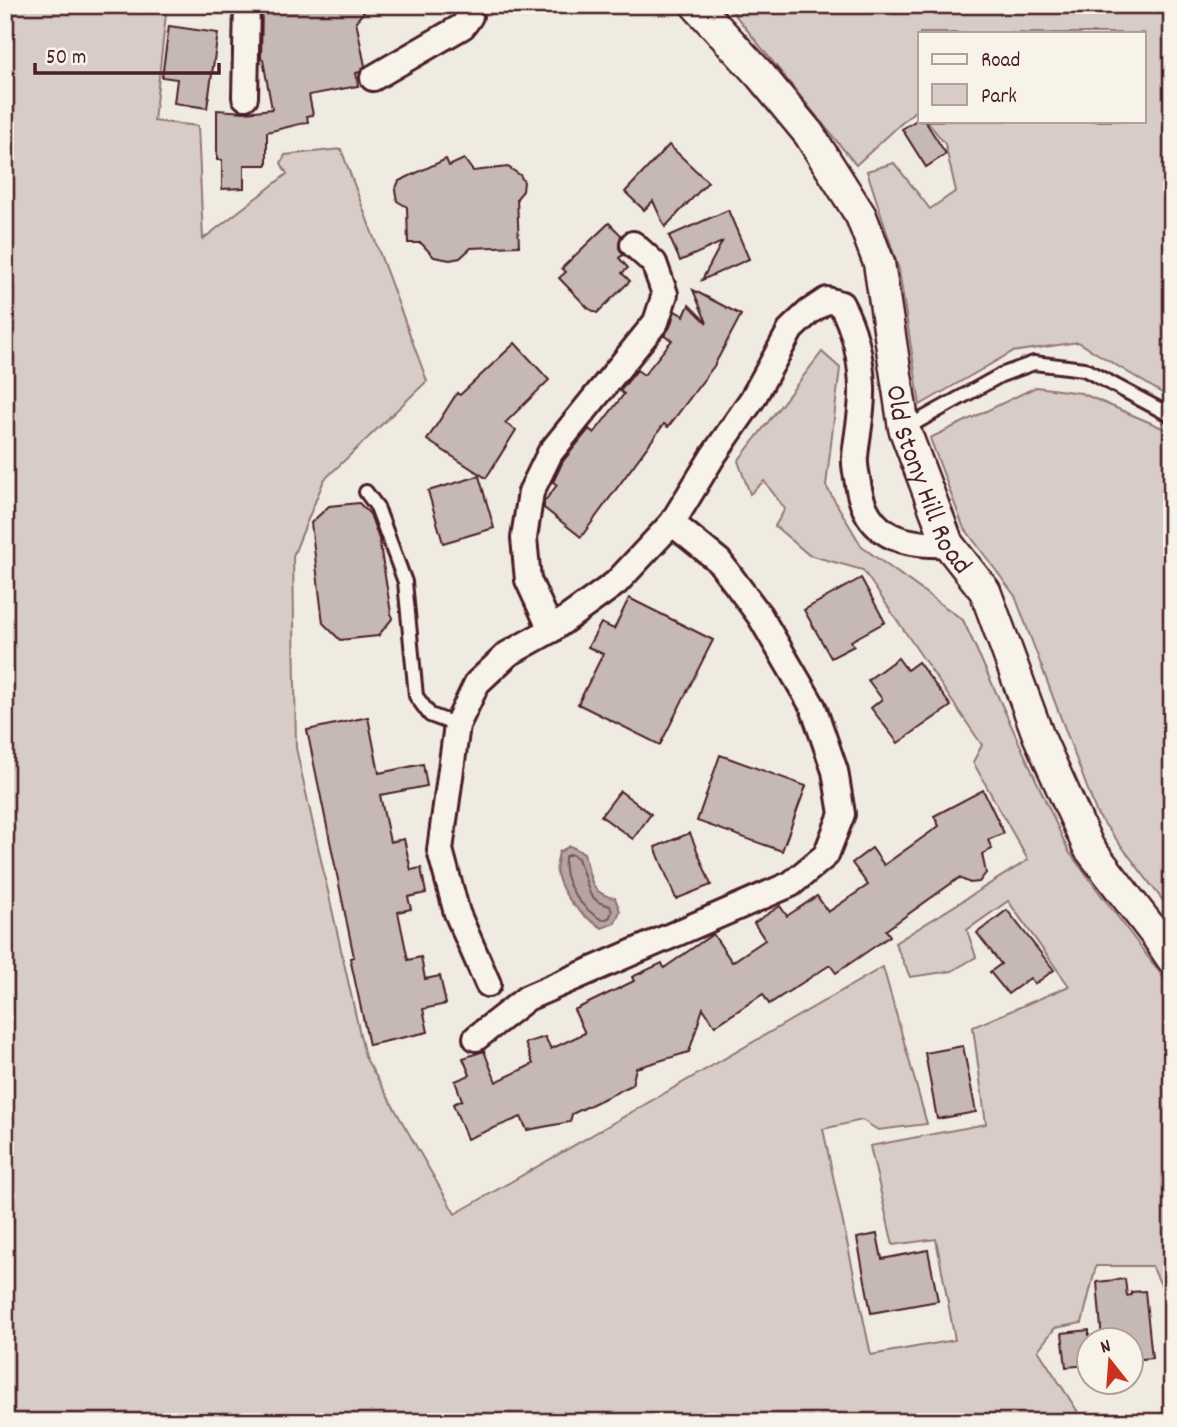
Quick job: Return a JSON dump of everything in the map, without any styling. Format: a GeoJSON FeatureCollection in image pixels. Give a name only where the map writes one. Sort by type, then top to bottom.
{"type":"FeatureCollection","features":[{"type":"Feature","properties":{"kind":"street"},"geometry":{"type":"LineString","coordinates":[[245,97],[247,5]]}},
{"type":"Feature","properties":{"kind":"street"},"geometry":{"type":"LineString","coordinates":[[373,78],[463,26],[470,16],[471,5]]}},
{"type":"Feature","properties":{"kind":"street","name":"Old Stony Hill Road"},"geometry":{"type":"LineString","coordinates":[[696,5],[761,76],[808,134],[861,216],[878,263],[904,428],[948,544],[985,592],[1038,735],[1089,848],[1172,960]]}},
{"type":"Feature","properties":{"kind":"street"},"geometry":{"type":"LineString","coordinates":[[551,630],[528,580],[524,538],[531,492],[550,453],[656,322],[665,294],[654,263],[633,244]]}},
{"type":"Feature","properties":{"kind":"street"},"geometry":{"type":"LineString","coordinates":[[488,984],[457,913],[440,850],[457,725],[477,683],[508,654],[551,630],[616,583],[672,523],[752,398],[791,329],[827,300],[841,304],[850,320],[858,348],[863,390],[855,461],[861,502],[879,529],[897,539],[919,546],[948,544]]}},
{"type":"Feature","properties":{"kind":"street"},"geometry":{"type":"LineString","coordinates":[[476,1038],[527,998],[791,884],[826,855],[842,814],[835,771],[813,707],[760,616],[719,561],[672,523]]}},
{"type":"Feature","properties":{"kind":"lane"},"geometry":{"type":"LineString","coordinates":[[904,428],[1001,376],[1034,363],[1084,369],[1172,416]]}},
{"type":"Feature","properties":{"kind":"lane"},"geometry":{"type":"LineString","coordinates":[[366,492],[377,507],[405,582],[416,696],[430,715],[457,725]]}},
{"type":"Feature","properties":{"kind":"green space"},"geometry":{"type":"Polygon","coordinates":[[[5,5],[167,5],[154,121],[198,126],[203,239],[287,174],[281,163],[285,155],[341,149],[427,381],[324,480],[293,556],[296,748],[365,1057],[455,1214],[883,967],[927,1124],[878,1130],[862,1120],[823,1129],[871,1355],[955,1340],[936,1239],[893,1245],[870,1146],[986,1124],[973,1027],[1069,986],[1008,901],[967,930],[976,957],[952,971],[910,977],[895,943],[1028,860],[973,762],[982,745],[863,570],[809,555],[775,526],[785,509],[764,481],[750,494],[738,461],[822,352],[840,368],[826,486],[862,547],[963,620],[1069,852],[1172,989],[1172,1308],[1152,1266],[1096,1266],[1082,1323],[1055,1328],[1038,1350],[1080,1415],[1090,1422],[5,1422],[5,5]]]}},
{"type":"Feature","properties":{"kind":"green space"},"geometry":{"type":"Polygon","coordinates":[[[727,5],[1172,5],[1172,399],[1078,342],[1012,352],[920,405],[899,270],[867,171],[894,163],[930,209],[956,191],[945,144],[928,122],[1146,122],[1146,32],[918,32],[918,110],[856,165],[727,5]]]}},
{"type":"Feature","properties":{"kind":"green space"},"geometry":{"type":"Polygon","coordinates":[[[1036,387],[1081,393],[1172,432],[1172,904],[1168,907],[1097,814],[1015,596],[963,526],[930,438],[1036,387]]]}},
{"type":"Feature","properties":{"kind":"water"},"geometry":{"type":"Polygon","coordinates":[[[570,846],[584,853],[595,888],[606,896],[615,898],[620,911],[615,923],[602,928],[587,918],[564,891],[556,868],[559,852],[570,846]]]}},
{"type":"Feature","properties":{"kind":"building"},"geometry":{"type":"Polygon","coordinates":[[[262,5],[370,5],[356,21],[365,66],[356,73],[358,86],[309,95],[313,115],[307,116],[308,122],[267,132],[267,165],[244,165],[244,188],[222,189],[222,160],[217,160],[217,110],[245,112],[272,109],[261,59],[262,5]]]}},
{"type":"Feature","properties":{"kind":"building"},"geometry":{"type":"Polygon","coordinates":[[[169,26],[218,33],[207,108],[174,103],[177,79],[162,77],[169,26]]]}},
{"type":"Feature","properties":{"kind":"building"},"geometry":{"type":"Polygon","coordinates":[[[918,119],[918,122],[926,122],[946,154],[926,167],[902,129],[918,119]]]}},
{"type":"Feature","properties":{"kind":"building"},"geometry":{"type":"Polygon","coordinates":[[[669,145],[708,182],[665,227],[653,201],[644,210],[625,192],[669,145]]]}},
{"type":"Feature","properties":{"kind":"building"},"geometry":{"type":"Polygon","coordinates":[[[446,159],[449,166],[464,159],[473,171],[508,167],[520,175],[524,182],[523,191],[517,198],[519,246],[471,248],[460,258],[450,260],[434,257],[421,243],[408,243],[407,207],[397,201],[395,190],[399,181],[446,159]]]}},
{"type":"Feature","properties":{"kind":"building"},"geometry":{"type":"Polygon","coordinates":[[[728,210],[749,259],[702,280],[722,242],[680,261],[669,236],[728,210]]]}},
{"type":"Feature","properties":{"kind":"building"},"geometry":{"type":"Polygon","coordinates":[[[609,223],[621,235],[619,248],[623,255],[619,258],[628,268],[622,273],[630,281],[597,313],[588,308],[559,278],[566,272],[562,268],[609,223]]]}},
{"type":"Feature","properties":{"kind":"building"},"geometry":{"type":"Polygon","coordinates":[[[693,290],[741,315],[714,366],[668,427],[664,424],[581,537],[544,508],[544,502],[557,485],[553,482],[563,461],[589,429],[594,433],[624,394],[620,391],[637,370],[644,375],[672,340],[664,336],[675,311],[684,316],[689,305],[707,323],[693,290]]]}},
{"type":"Feature","properties":{"kind":"building"},"geometry":{"type":"Polygon","coordinates":[[[515,343],[549,380],[505,423],[516,430],[486,478],[427,440],[457,393],[460,395],[515,343]]]}},
{"type":"Feature","properties":{"kind":"building"},"geometry":{"type":"Polygon","coordinates":[[[479,476],[494,528],[443,543],[428,491],[479,476]]]}},
{"type":"Feature","properties":{"kind":"building"},"geometry":{"type":"Polygon","coordinates":[[[359,503],[370,514],[379,539],[392,619],[378,636],[340,640],[323,623],[311,523],[329,506],[359,503]]]}},
{"type":"Feature","properties":{"kind":"building"},"geometry":{"type":"Polygon","coordinates":[[[861,578],[885,622],[851,641],[854,646],[831,658],[804,610],[861,578]]]}},
{"type":"Feature","properties":{"kind":"building"},"geometry":{"type":"Polygon","coordinates":[[[629,598],[713,640],[660,745],[578,704],[603,654],[588,647],[601,623],[614,629],[629,598]]]}},
{"type":"Feature","properties":{"kind":"building"},"geometry":{"type":"Polygon","coordinates":[[[898,658],[907,670],[918,662],[951,706],[898,743],[871,708],[882,699],[868,680],[898,658]]]}},
{"type":"Feature","properties":{"kind":"building"},"geometry":{"type":"Polygon","coordinates":[[[368,717],[379,773],[423,764],[427,786],[380,795],[390,842],[404,839],[411,870],[421,868],[426,893],[408,897],[411,909],[398,912],[408,960],[421,957],[425,979],[440,976],[446,1004],[423,1009],[428,1032],[369,1045],[350,958],[354,957],[307,730],[368,717]]]}},
{"type":"Feature","properties":{"kind":"building"},"geometry":{"type":"Polygon","coordinates":[[[720,755],[806,786],[782,851],[697,821],[720,755]]]}},
{"type":"Feature","properties":{"kind":"building"},"geometry":{"type":"Polygon","coordinates":[[[983,790],[1004,833],[988,840],[992,849],[982,854],[986,873],[979,882],[970,883],[959,878],[886,930],[890,936],[836,973],[830,965],[769,1004],[763,994],[715,1026],[703,1008],[689,1052],[636,1068],[632,1085],[572,1114],[570,1122],[527,1130],[521,1117],[467,1139],[453,1104],[462,1100],[455,1081],[470,1075],[463,1058],[484,1051],[496,1082],[533,1064],[525,1043],[545,1037],[551,1049],[585,1033],[574,1010],[634,981],[632,977],[662,963],[664,968],[713,934],[732,962],[765,940],[754,923],[780,906],[787,916],[817,896],[828,912],[868,885],[852,863],[872,848],[884,865],[939,826],[934,816],[983,790]]]}},
{"type":"Feature","properties":{"kind":"building"},"geometry":{"type":"Polygon","coordinates":[[[620,791],[651,814],[633,839],[601,816],[620,791]]]}},
{"type":"Feature","properties":{"kind":"building"},"geometry":{"type":"Polygon","coordinates":[[[690,833],[711,885],[676,899],[655,847],[690,833]]]}},
{"type":"Feature","properties":{"kind":"building"},"geometry":{"type":"Polygon","coordinates":[[[1007,910],[1054,970],[1035,984],[1030,978],[1008,994],[990,972],[1001,964],[977,933],[1007,910]]]}},
{"type":"Feature","properties":{"kind":"building"},"geometry":{"type":"Polygon","coordinates":[[[963,1046],[976,1112],[937,1119],[925,1053],[963,1046]]]}},
{"type":"Feature","properties":{"kind":"building"},"geometry":{"type":"Polygon","coordinates":[[[877,1234],[882,1259],[928,1250],[938,1301],[871,1313],[857,1238],[877,1234]]]}},
{"type":"Feature","properties":{"kind":"building"},"geometry":{"type":"Polygon","coordinates":[[[1125,1279],[1127,1296],[1131,1295],[1131,1292],[1145,1291],[1152,1358],[1146,1359],[1146,1326],[1101,1326],[1097,1282],[1125,1279]]]}},
{"type":"Feature","properties":{"kind":"building"},"geometry":{"type":"Polygon","coordinates":[[[1076,1331],[1076,1366],[1066,1367],[1062,1333],[1076,1331]]]}}]}
